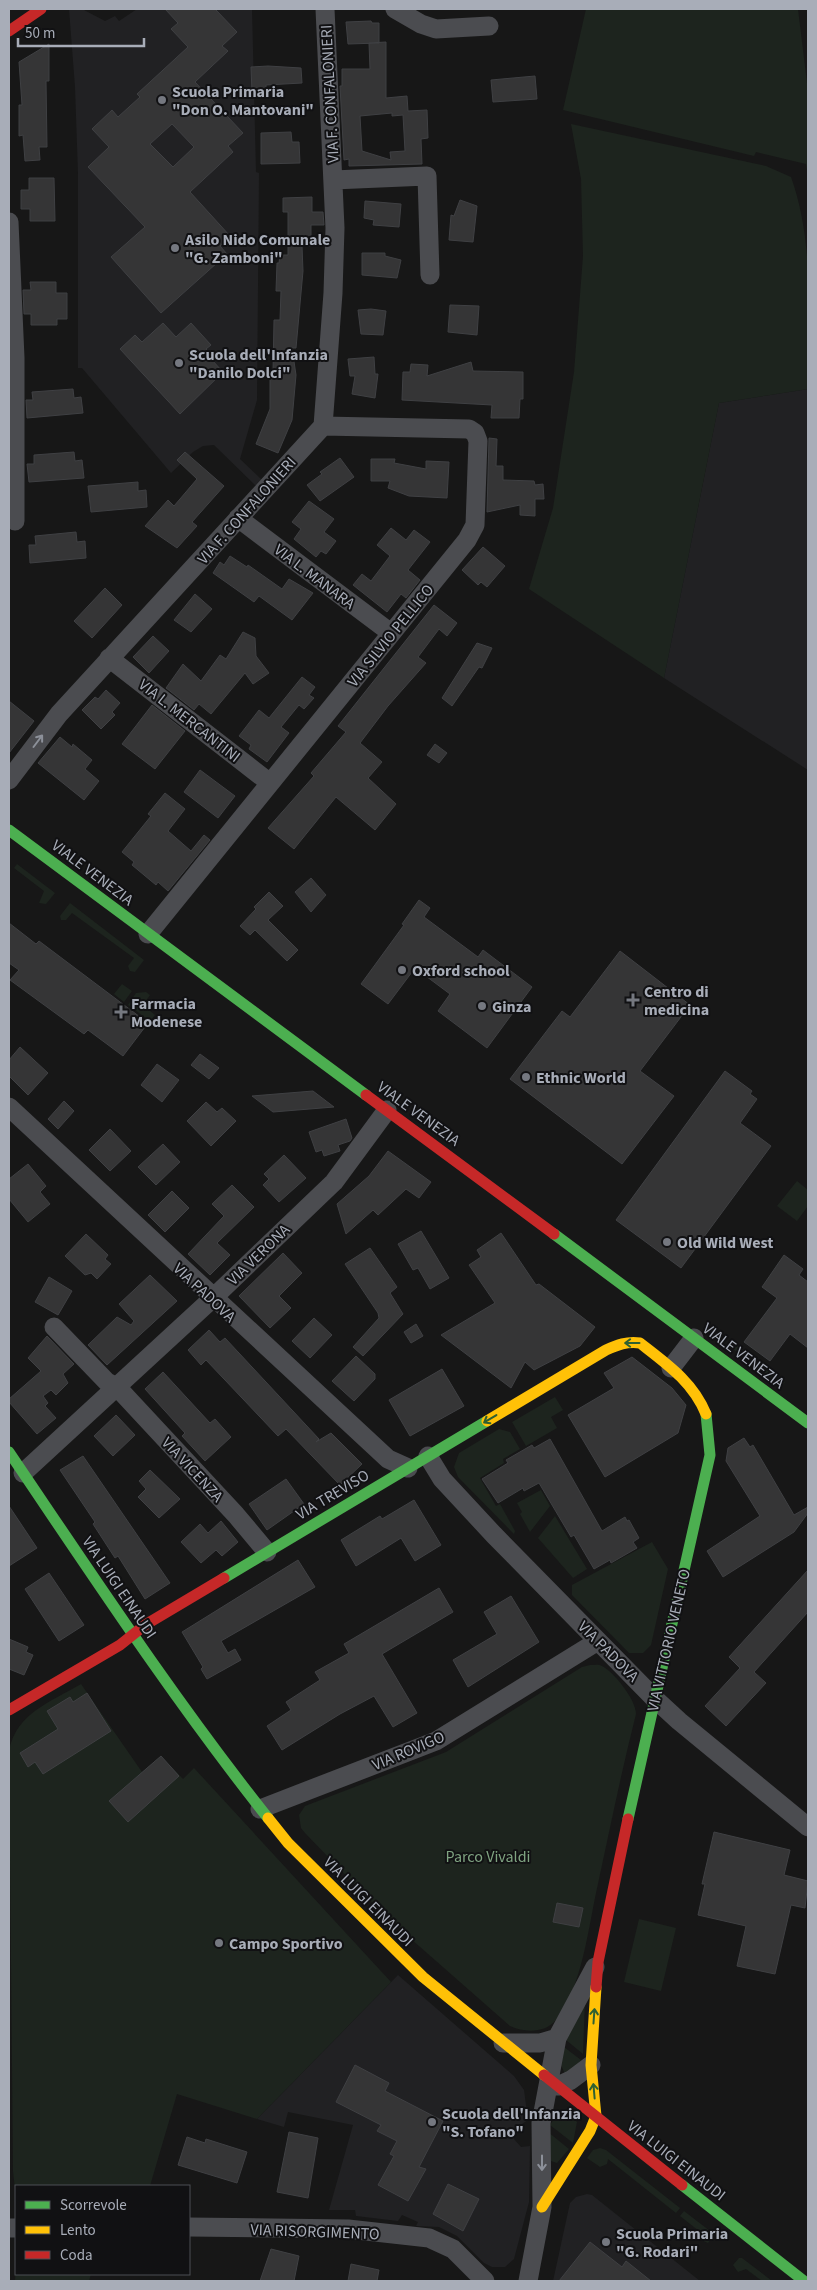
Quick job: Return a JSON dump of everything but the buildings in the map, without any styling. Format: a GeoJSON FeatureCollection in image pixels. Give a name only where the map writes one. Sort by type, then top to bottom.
{"type":"FeatureCollection","features":[{"type":"Feature","properties":{"kind":"street"},"geometry":{"type":"LineString","coordinates":[[11,25],[41,9]]}},
{"type":"Feature","properties":{"kind":"street","name":"VIA F. CONFALONIERI"},"geometry":{"type":"LineString","coordinates":[[9,780],[59,714],[323,426],[334,293],[335,228],[325,9]]}},
{"type":"Feature","properties":{"kind":"street"},"geometry":{"type":"LineString","coordinates":[[395,9],[421,24],[436,29],[488,26]]}},
{"type":"Feature","properties":{"kind":"street","name":"VIA F. CONFALONIERI"},"geometry":{"type":"LineString","coordinates":[[333,180],[427,176],[430,275]]}},
{"type":"Feature","properties":{"kind":"street"},"geometry":{"type":"LineString","coordinates":[[9,222],[15,358],[15,521]]}},
{"type":"Feature","properties":{"kind":"street","name":"VIA SILVIO PELLICO"},"geometry":{"type":"LineString","coordinates":[[148,934],[471,534],[475,525],[478,441],[475,433],[469,429],[323,426]]}},
{"type":"Feature","properties":{"kind":"street","name":"VIA L. MANARA"},"geometry":{"type":"LineString","coordinates":[[238,518],[391,633]]}},
{"type":"Feature","properties":{"kind":"street","name":"VIA L. MERCANTINI"},"geometry":{"type":"LineString","coordinates":[[109,658],[270,783]]}},
{"type":"Feature","properties":{"kind":"street","name":"VIALE VENEZIA"},"geometry":{"type":"LineString","coordinates":[[9,830],[808,1423]]}},
{"type":"Feature","properties":{"kind":"street","name":"VIA PADOVA"},"geometry":{"type":"LineString","coordinates":[[9,1107],[388,1459],[408,1468]]}},
{"type":"Feature","properties":{"kind":"street","name":"VIA VERONA"},"geometry":{"type":"LineString","coordinates":[[23,1473],[213,1298],[334,1182],[387,1110]]}},
{"type":"Feature","properties":{"kind":"street"},"geometry":{"type":"LineString","coordinates":[[54,1327],[107,1382],[117,1387]]}},
{"type":"Feature","properties":{"kind":"street"},"geometry":{"type":"LineString","coordinates":[[671,1368],[694,1338]]}},
{"type":"Feature","properties":{"kind":"street","name":"VIA TREVISO"},"geometry":{"type":"LineString","coordinates":[[10,1708],[120,1645],[132,1635],[267,1552],[587,1361],[624,1342],[632,1340],[640,1342],[671,1368]]}},
{"type":"Feature","properties":{"kind":"street","name":"VIA VITTORIO VENETO"},"geometry":{"type":"LineString","coordinates":[[542,2207],[590,2131],[596,2116],[591,2065],[598,1962],[654,1698],[695,1528],[710,1455],[708,1418],[703,1403],[696,1390],[685,1377],[671,1368]]}},
{"type":"Feature","properties":{"kind":"street","name":"VIA VICENZA"},"geometry":{"type":"LineString","coordinates":[[117,1387],[236,1515],[267,1552]]}},
{"type":"Feature","properties":{"kind":"street","name":"VIA LUIGI EINAUDI"},"geometry":{"type":"LineString","coordinates":[[9,1452],[132,1635],[260,1809],[288,1843],[423,1977],[503,2043],[804,2281]]}},
{"type":"Feature","properties":{"kind":"street","name":"VIA PADOVA"},"geometry":{"type":"LineString","coordinates":[[428,1456],[453,1491],[654,1698],[679,1721],[808,1826]]}},
{"type":"Feature","properties":{"kind":"street","name":"VIA ROVIGO"},"geometry":{"type":"LineString","coordinates":[[260,1809],[436,1741],[598,1641]]}},
{"type":"Feature","properties":{"kind":"street","name":"VIA VITTORIO VENETO"},"geometry":{"type":"LineString","coordinates":[[528,2281],[542,2207],[542,2123],[554,2083],[557,2038],[598,1962]]}},
{"type":"Feature","properties":{"kind":"street"},"geometry":{"type":"LineString","coordinates":[[503,2043],[540,2043],[557,2038]]}},
{"type":"Feature","properties":{"kind":"street"},"geometry":{"type":"LineString","coordinates":[[554,2083],[572,2080],[591,2065]]}},
{"type":"Feature","properties":{"kind":"street","name":"VIA RISORGIMENTO"},"geometry":{"type":"LineString","coordinates":[[190,2227],[348,2229],[429,2238],[453,2249],[484,2281]]}},
{"type":"Feature","properties":{"kind":"shaded area"},"geometry":{"type":"Polygon","coordinates":[[[69,9],[82,9],[105,21],[115,16],[119,21],[137,9],[252,9],[256,172],[259,173],[257,400],[240,459],[262,480],[256,486],[214,445],[203,446],[193,452],[171,473],[82,368],[78,368],[78,174],[75,87],[69,9]]]}},
{"type":"Feature","properties":{"kind":"shaded area"},"geometry":{"type":"Polygon","coordinates":[[[808,389],[808,770],[664,678],[719,403],[808,389]]]}},
{"type":"Feature","properties":{"kind":"shaded area","name":"Scuola dell'Infanzia \"S. Tofano\""},"geometry":{"type":"Polygon","coordinates":[[[398,1975],[514,2076],[524,2090],[528,2120],[522,2124],[514,2139],[521,2147],[530,2146],[529,2202],[514,2259],[505,2267],[492,2267],[484,2263],[457,2236],[439,2227],[416,2226],[418,2222],[402,2215],[398,2221],[356,2216],[355,2210],[329,2210],[353,2125],[288,2112],[284,2127],[257,2119],[398,1975]]]}},
{"type":"Feature","properties":{"kind":"shaded area","name":"Scuola Primaria \"G. Rodari\""},"geometry":{"type":"Polygon","coordinates":[[[587,2194],[592,2195],[700,2281],[553,2281],[570,2203],[576,2197],[587,2194]]]}},
{"type":"Feature","properties":{"kind":"green space"},"geometry":{"type":"Polygon","coordinates":[[[586,9],[798,9],[808,91],[808,176],[806,164],[756,152],[754,156],[563,110],[586,9]]]}},
{"type":"Feature","properties":{"kind":"green space"},"geometry":{"type":"Polygon","coordinates":[[[571,124],[766,166],[791,177],[799,202],[804,228],[809,308],[808,389],[719,403],[664,678],[529,589],[553,508],[574,372],[583,256],[581,179],[571,124]]]}},
{"type":"Feature","properties":{"kind":"green space"},"geometry":{"type":"Polygon","coordinates":[[[17,864],[55,893],[46,904],[39,903],[44,891],[14,868],[17,864]]]}},
{"type":"Feature","properties":{"kind":"green space"},"geometry":{"type":"Polygon","coordinates":[[[70,903],[144,960],[135,972],[130,971],[128,966],[134,958],[72,913],[66,920],[61,920],[60,916],[70,903]]]}},
{"type":"Feature","properties":{"kind":"green space"},"geometry":{"type":"Polygon","coordinates":[[[122,984],[132,991],[124,1002],[114,994],[122,984]]]}},
{"type":"Feature","properties":{"kind":"green space"},"geometry":{"type":"Polygon","coordinates":[[[146,992],[150,995],[143,1005],[155,1015],[150,1021],[128,1005],[136,993],[146,992]]]}},
{"type":"Feature","properties":{"kind":"green space"},"geometry":{"type":"Polygon","coordinates":[[[797,1181],[808,1190],[808,1206],[797,1221],[777,1206],[797,1181]]]}},
{"type":"Feature","properties":{"kind":"green space"},"geometry":{"type":"Polygon","coordinates":[[[732,1341],[785,1382],[782,1386],[728,1345],[732,1341]]]}},
{"type":"Feature","properties":{"kind":"green space"},"geometry":{"type":"Polygon","coordinates":[[[555,1397],[563,1410],[551,1417],[557,1428],[526,1446],[512,1422],[555,1397]]]}},
{"type":"Feature","properties":{"kind":"green space"},"geometry":{"type":"Polygon","coordinates":[[[499,1429],[510,1432],[520,1449],[503,1459],[504,1463],[480,1478],[496,1506],[500,1504],[515,1531],[514,1534],[458,1477],[454,1467],[459,1453],[499,1429]]]}},
{"type":"Feature","properties":{"kind":"green space"},"geometry":{"type":"Polygon","coordinates":[[[541,1490],[550,1506],[530,1532],[520,1514],[522,1512],[517,1503],[541,1490]]]}},
{"type":"Feature","properties":{"kind":"green space"},"geometry":{"type":"Polygon","coordinates":[[[555,1516],[587,1569],[573,1578],[538,1538],[555,1516]]]}},
{"type":"Feature","properties":{"kind":"green space"},"geometry":{"type":"Polygon","coordinates":[[[652,1542],[668,1569],[651,1645],[643,1653],[629,1653],[572,1595],[572,1585],[652,1542]]]}},
{"type":"Feature","properties":{"kind":"green space","name":"Parco Vivaldi"},"geometry":{"type":"Polygon","coordinates":[[[601,1665],[613,1674],[629,1695],[636,1714],[578,1976],[565,2007],[556,2020],[541,2029],[522,2030],[510,2026],[386,1917],[305,1833],[301,1828],[299,1815],[305,1806],[446,1752],[582,1667],[601,1665]]]}},
{"type":"Feature","properties":{"kind":"green space"},"geometry":{"type":"Polygon","coordinates":[[[81,1684],[142,1772],[161,1756],[183,1779],[194,1768],[391,1982],[257,2119],[177,2094],[150,2185],[15,2185],[15,2189],[13,2171],[9,1751],[19,1727],[36,1710],[81,1684]]]}},
{"type":"Feature","properties":{"kind":"green space"},"geometry":{"type":"Polygon","coordinates":[[[639,1919],[676,1928],[661,1991],[624,1982],[639,1919]]]}},
{"type":"Feature","properties":{"kind":"green space"},"geometry":{"type":"Polygon","coordinates":[[[585,1999],[583,2054],[566,2040],[585,1999]]]}},
{"type":"Feature","properties":{"kind":"green space"},"geometry":{"type":"Polygon","coordinates":[[[564,2047],[581,2060],[574,2071],[565,2074],[561,2065],[564,2047]]]}},
{"type":"Feature","properties":{"kind":"green space"},"geometry":{"type":"Polygon","coordinates":[[[562,2113],[571,2116],[577,2122],[573,2143],[550,2125],[555,2117],[562,2113]]]}},
{"type":"Feature","properties":{"kind":"green space"},"geometry":{"type":"Polygon","coordinates":[[[548,2132],[569,2149],[557,2163],[551,2161],[548,2132]]]}},
{"type":"Feature","properties":{"kind":"green space"},"geometry":{"type":"Polygon","coordinates":[[[600,2148],[606,2150],[680,2208],[676,2213],[608,2159],[607,2164],[600,2167],[587,2158],[593,2150],[600,2148]]]}},
{"type":"Feature","properties":{"kind":"green space"},"geometry":{"type":"Polygon","coordinates":[[[684,2211],[710,2231],[712,2238],[708,2243],[697,2238],[699,2231],[680,2216],[684,2211]]]}},
{"type":"Feature","properties":{"kind":"green space"},"geometry":{"type":"Polygon","coordinates":[[[739,2258],[742,2258],[772,2281],[762,2281],[746,2269],[738,2272],[733,2265],[739,2258]]]}},
{"type":"Feature","properties":{"kind":"green space"},"geometry":{"type":"Polygon","coordinates":[[[15,2275],[91,2275],[89,2281],[15,2281],[15,2275]]]}},
{"type":"Feature","properties":{"kind":"traffic: fast"},"geometry":{"type":"LineString","coordinates":[[9,830],[366,1095]]}},
{"type":"Feature","properties":{"kind":"traffic: fast"},"geometry":{"type":"LineString","coordinates":[[554,1234],[808,1423]]}},
{"type":"Feature","properties":{"kind":"traffic: fast"},"geometry":{"type":"LineString","coordinates":[[628,1819],[710,1455],[706,1414]]}},
{"type":"Feature","properties":{"kind":"traffic: fast"},"geometry":{"type":"LineString","coordinates":[[224,1578],[487,1421]]}},
{"type":"Feature","properties":{"kind":"traffic: fast"},"geometry":{"type":"LineString","coordinates":[[9,1452],[167,1683],[268,1818]]}},
{"type":"Feature","properties":{"kind":"traffic: fast"},"geometry":{"type":"LineString","coordinates":[[682,2185],[804,2281]]}},
{"type":"Feature","properties":{"kind":"traffic: slow"},"geometry":{"type":"LineString","coordinates":[[487,1421],[606,1350],[626,1343],[640,1343],[660,1358],[687,1383],[706,1414]]}},
{"type":"Feature","properties":{"kind":"traffic: slow"},"geometry":{"type":"LineString","coordinates":[[268,1818],[288,1843],[423,1977],[544,2075]]}},
{"type":"Feature","properties":{"kind":"traffic: slow"},"geometry":{"type":"LineString","coordinates":[[542,2207],[590,2131],[596,2116],[591,2065],[596,1987]]}},
{"type":"Feature","properties":{"kind":"traffic: jam"},"geometry":{"type":"LineString","coordinates":[[9,31],[41,9]]}},
{"type":"Feature","properties":{"kind":"traffic: jam"},"geometry":{"type":"LineString","coordinates":[[366,1095],[554,1234]]}},
{"type":"Feature","properties":{"kind":"traffic: jam"},"geometry":{"type":"LineString","coordinates":[[9,1710],[120,1645],[145,1625],[224,1578]]}},
{"type":"Feature","properties":{"kind":"traffic: jam"},"geometry":{"type":"LineString","coordinates":[[596,1987],[598,1962],[628,1819]]}},
{"type":"Feature","properties":{"kind":"traffic: jam"},"geometry":{"type":"LineString","coordinates":[[544,2075],[682,2185]]}},
{"type":"Feature","properties":{"kind":"place","name":"Scuola Primaria \"Don O. Mantovani\""},"geometry":{"type":"Point","coordinates":[162,100]}},
{"type":"Feature","properties":{"kind":"place","name":"Asilo Nido Comunale \"G. Zamboni\""},"geometry":{"type":"Point","coordinates":[175,248]}},
{"type":"Feature","properties":{"kind":"place","name":"Scuola dell'Infanzia \"Danilo Dolci\""},"geometry":{"type":"Point","coordinates":[179,363]}},
{"type":"Feature","properties":{"kind":"place","name":"Oxford school"},"geometry":{"type":"Point","coordinates":[402,970]}},
{"type":"Feature","properties":{"kind":"place","name":"Centro di medicina"},"geometry":{"type":"Point","coordinates":[633,1000]}},
{"type":"Feature","properties":{"kind":"place","name":"Ginza"},"geometry":{"type":"Point","coordinates":[482,1006]}},
{"type":"Feature","properties":{"kind":"place","name":"Farmacia Modenese"},"geometry":{"type":"Point","coordinates":[121,1012]}},
{"type":"Feature","properties":{"kind":"place","name":"Ethnic World"},"geometry":{"type":"Point","coordinates":[526,1077]}},
{"type":"Feature","properties":{"kind":"place","name":"Old Wild West"},"geometry":{"type":"Point","coordinates":[667,1242]}},
{"type":"Feature","properties":{"kind":"place","name":"Campo Sportivo"},"geometry":{"type":"Point","coordinates":[219,1943]}},
{"type":"Feature","properties":{"kind":"place","name":"Scuola dell'Infanzia \"S. Tofano\""},"geometry":{"type":"Point","coordinates":[432,2122]}},
{"type":"Feature","properties":{"kind":"place","name":"Scuola Primaria \"G. Rodari\""},"geometry":{"type":"Point","coordinates":[606,2242]}}]}
